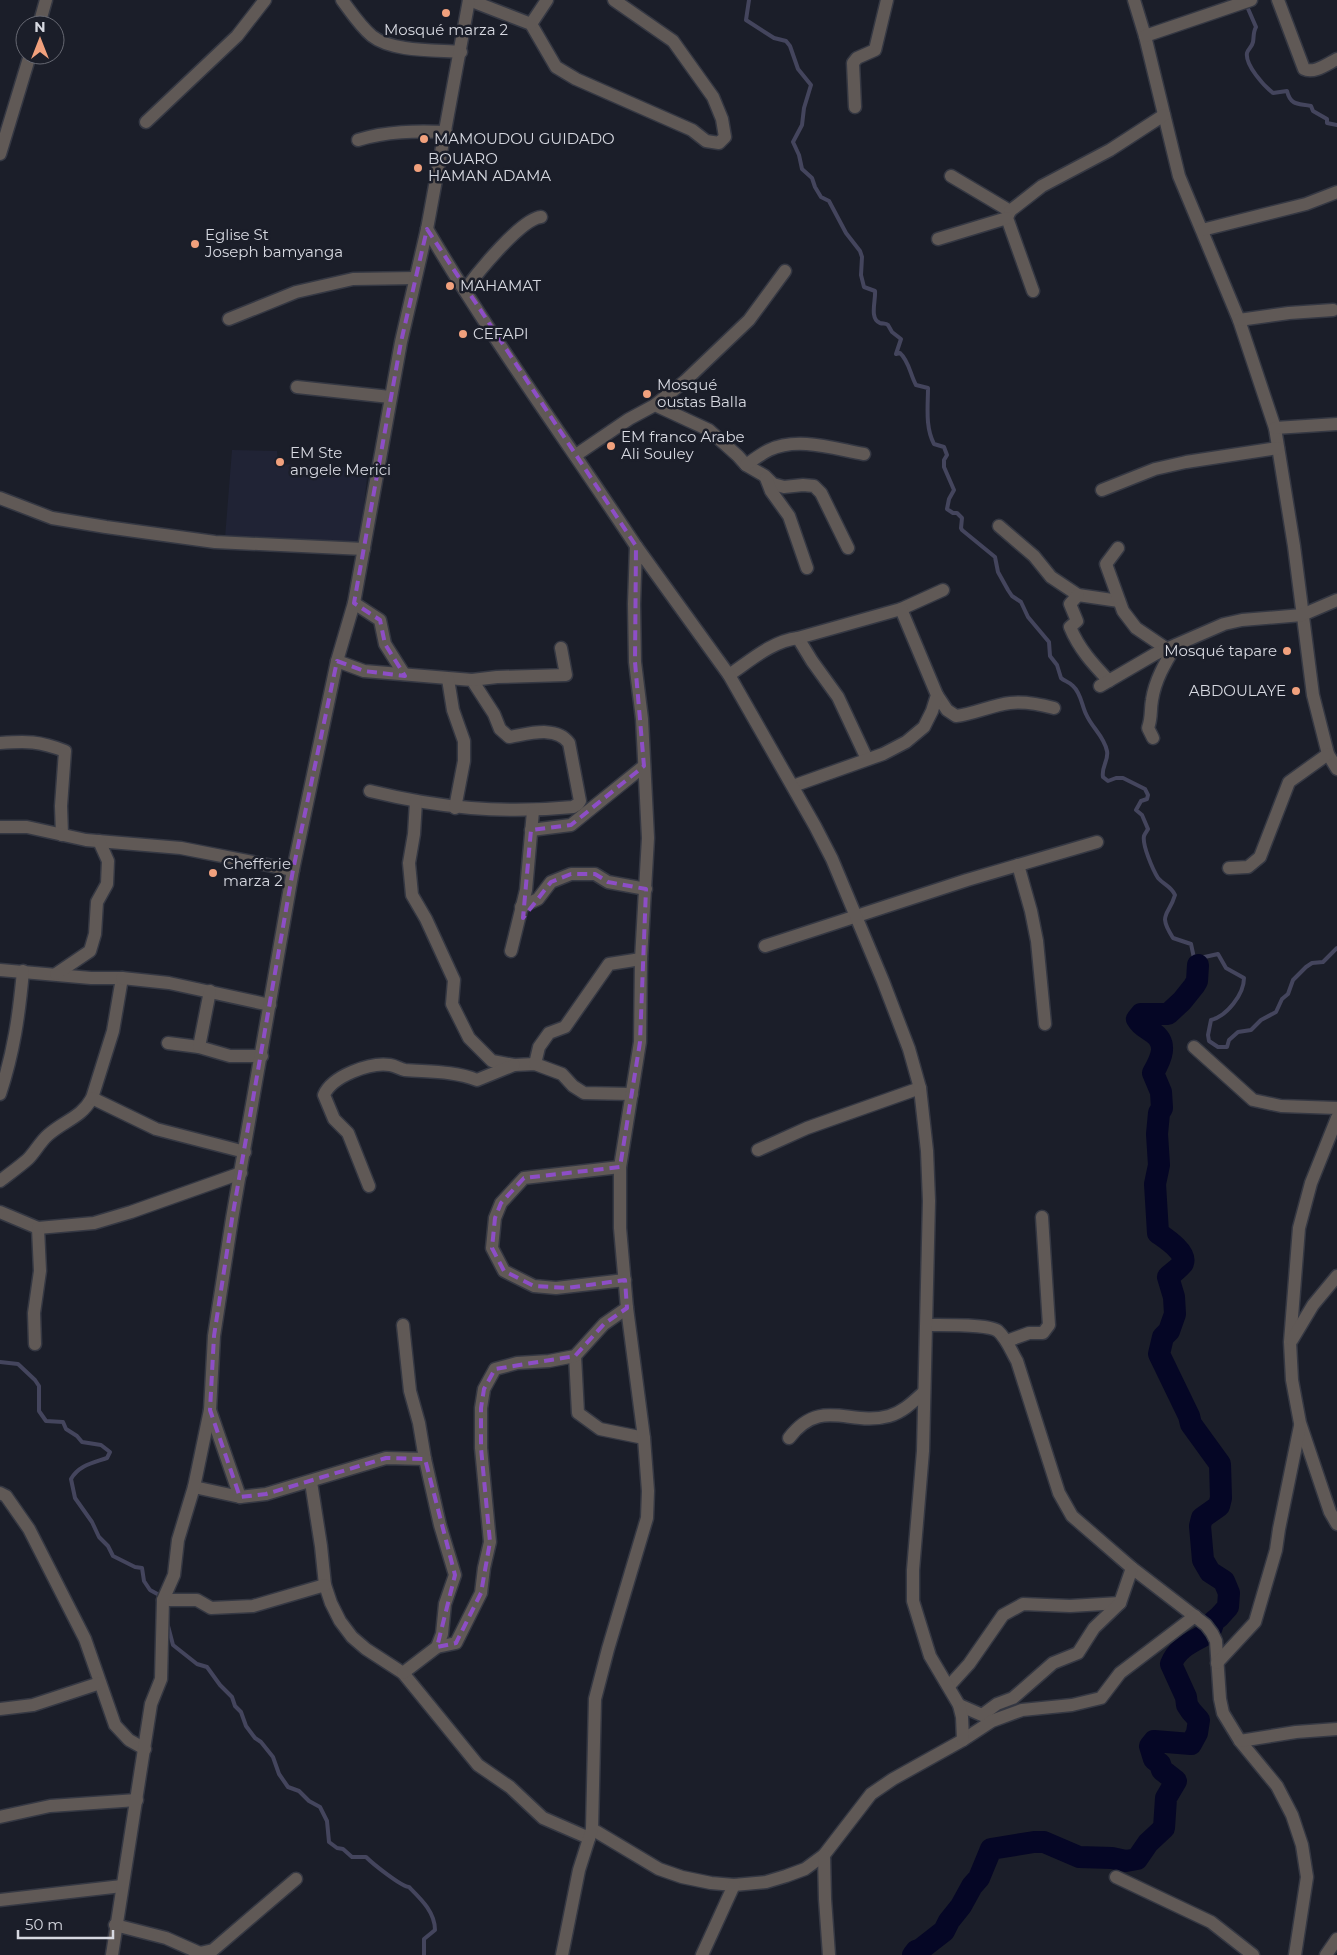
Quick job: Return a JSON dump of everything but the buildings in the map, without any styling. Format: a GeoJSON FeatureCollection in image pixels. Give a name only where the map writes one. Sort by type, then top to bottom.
{"type":"FeatureCollection","features":[{"type":"Feature","properties":{"kind":"street"},"geometry":{"type":"LineString","coordinates":[[42,15],[46,0]]}},
{"type":"Feature","properties":{"kind":"street"},"geometry":{"type":"LineString","coordinates":[[146,122],[237,36],[265,0]]}},
{"type":"Feature","properties":{"kind":"street"},"geometry":{"type":"LineString","coordinates":[[342,0],[359,23],[372,36],[383,43],[403,47],[461,52]]}},
{"type":"Feature","properties":{"kind":"street"},"geometry":{"type":"LineString","coordinates":[[112,1955],[115,1925],[137,1800],[151,1704],[161,1680],[163,1600],[174,1575],[178,1540],[194,1487],[210,1410],[214,1336],[293,870],[337,661],[354,603],[390,397],[415,278],[428,229],[470,0],[531,24],[556,67],[605,93],[692,130],[706,141],[719,144],[725,137],[713,97],[673,41],[614,0]]}},
{"type":"Feature","properties":{"kind":"street"},"geometry":{"type":"LineString","coordinates":[[531,24],[547,0]]}},
{"type":"Feature","properties":{"kind":"street"},"geometry":{"type":"LineString","coordinates":[[855,107],[852,63],[856,58],[872,53],[875,50],[887,0]]}},
{"type":"Feature","properties":{"kind":"street"},"geometry":{"type":"LineString","coordinates":[[1134,0],[1145,36],[1180,176],[1239,320],[1275,428],[1294,546],[1312,695],[1328,754],[1337,769]]}},
{"type":"Feature","properties":{"kind":"street"},"geometry":{"type":"LineString","coordinates":[[1145,36],[1251,0]]}},
{"type":"Feature","properties":{"kind":"street"},"geometry":{"type":"LineString","coordinates":[[1278,0],[1304,69],[1308,71],[1314,70],[1337,59]]}},
{"type":"Feature","properties":{"kind":"street"},"geometry":{"type":"LineString","coordinates":[[0,154],[27,65]]}},
{"type":"Feature","properties":{"kind":"street"},"geometry":{"type":"LineString","coordinates":[[938,239],[1009,214],[1042,186],[1110,150],[1164,115]]}},
{"type":"Feature","properties":{"kind":"street"},"geometry":{"type":"LineString","coordinates":[[358,140],[377,134],[401,131],[446,132]]}},
{"type":"Feature","properties":{"kind":"street"},"geometry":{"type":"LineString","coordinates":[[951,176],[1009,214],[1033,290]]}},
{"type":"Feature","properties":{"kind":"street"},"geometry":{"type":"LineString","coordinates":[[1202,230],[1306,204],[1337,192]]}},
{"type":"Feature","properties":{"kind":"street"},"geometry":{"type":"LineString","coordinates":[[465,290],[515,233],[535,218],[541,217]]}},
{"type":"Feature","properties":{"kind":"street"},"geometry":{"type":"LineString","coordinates":[[428,229],[465,290],[540,405],[576,455],[636,546],[729,676],[794,786],[832,859],[857,916],[908,1049],[920,1088],[927,1151],[929,1193],[923,1451],[913,1570],[913,1601],[930,1656],[959,1705],[962,1717],[963,1740]]}},
{"type":"Feature","properties":{"kind":"street"},"geometry":{"type":"LineString","coordinates":[[576,455],[629,419],[654,405],[685,381],[749,320],[785,271]]}},
{"type":"Feature","properties":{"kind":"street"},"geometry":{"type":"LineString","coordinates":[[229,319],[296,292],[353,280],[415,278]]}},
{"type":"Feature","properties":{"kind":"street"},"geometry":{"type":"LineString","coordinates":[[1239,320],[1289,313],[1333,310]]}},
{"type":"Feature","properties":{"kind":"street"},"geometry":{"type":"LineString","coordinates":[[297,387],[390,397]]}},
{"type":"Feature","properties":{"kind":"street"},"geometry":{"type":"LineString","coordinates":[[654,405],[709,430],[746,465],[765,476],[773,484],[784,487],[814,486],[821,494],[848,548]]}},
{"type":"Feature","properties":{"kind":"street"},"geometry":{"type":"LineString","coordinates":[[1275,428],[1337,424]]}},
{"type":"Feature","properties":{"kind":"street"},"geometry":{"type":"LineString","coordinates":[[746,465],[769,450],[786,445],[807,444],[864,454]]}},
{"type":"Feature","properties":{"kind":"street"},"geometry":{"type":"LineString","coordinates":[[1102,490],[1156,469],[1186,462],[1278,448]]}},
{"type":"Feature","properties":{"kind":"street"},"geometry":{"type":"LineString","coordinates":[[765,476],[771,491],[789,516],[807,568]]}},
{"type":"Feature","properties":{"kind":"street"},"geometry":{"type":"LineString","coordinates":[[0,498],[52,518],[215,542],[364,549]]}},
{"type":"Feature","properties":{"kind":"street"},"geometry":{"type":"LineString","coordinates":[[999,526],[1034,556],[1051,577],[1078,595],[1119,601]]}},
{"type":"Feature","properties":{"kind":"street"},"geometry":{"type":"LineString","coordinates":[[562,1955],[575,1885],[591,1834],[595,1699],[647,1518],[648,1490],[644,1438],[627,1308],[620,1228],[620,1167],[640,1042],[641,959],[648,838],[642,719],[635,662],[636,546]]}},
{"type":"Feature","properties":{"kind":"street"},"geometry":{"type":"LineString","coordinates":[[1118,548],[1106,564],[1123,611],[1136,628],[1171,647]]}},
{"type":"Feature","properties":{"kind":"street"},"geometry":{"type":"LineString","coordinates":[[729,676],[773,646],[786,640],[901,609],[943,590]]}},
{"type":"Feature","properties":{"kind":"street"},"geometry":{"type":"LineString","coordinates":[[1078,595],[1070,604],[1077,621],[1070,627],[1076,642],[1105,684],[1171,647],[1224,624],[1242,620],[1302,615],[1337,600]]}},
{"type":"Feature","properties":{"kind":"street"},"geometry":{"type":"LineString","coordinates":[[354,603],[380,620],[386,644],[404,674]]}},
{"type":"Feature","properties":{"kind":"street"},"geometry":{"type":"LineString","coordinates":[[901,609],[937,695],[947,710],[956,716],[1009,703],[1038,704],[1054,708]]}},
{"type":"Feature","properties":{"kind":"street"},"geometry":{"type":"LineString","coordinates":[[798,638],[838,697],[866,759]]}},
{"type":"Feature","properties":{"kind":"street"},"geometry":{"type":"LineString","coordinates":[[1153,738],[1148,728],[1152,715],[1152,701],[1161,670],[1171,647]]}},
{"type":"Feature","properties":{"kind":"street"},"geometry":{"type":"LineString","coordinates":[[337,661],[364,671],[448,679],[472,680],[497,677],[566,675],[561,648]]}},
{"type":"Feature","properties":{"kind":"street"},"geometry":{"type":"LineString","coordinates":[[448,679],[453,710],[464,741],[464,761],[456,808]]}},
{"type":"Feature","properties":{"kind":"street"},"geometry":{"type":"LineString","coordinates":[[370,791],[416,802],[456,808],[533,811],[573,807],[578,804],[580,796],[569,744],[564,737],[553,732],[508,737],[500,730],[494,714],[472,680]]}},
{"type":"Feature","properties":{"kind":"street"},"geometry":{"type":"LineString","coordinates":[[794,786],[883,754],[906,742],[924,727],[932,712],[937,695]]}},
{"type":"Feature","properties":{"kind":"street"},"geometry":{"type":"LineString","coordinates":[[0,742],[31,741],[44,743],[65,751],[61,806],[62,835]]}},
{"type":"Feature","properties":{"kind":"street"},"geometry":{"type":"LineString","coordinates":[[1229,868],[1248,866],[1260,857],[1289,782],[1328,754]]}},
{"type":"Feature","properties":{"kind":"street"},"geometry":{"type":"LineString","coordinates":[[531,830],[570,825],[644,766]]}},
{"type":"Feature","properties":{"kind":"street"},"geometry":{"type":"LineString","coordinates":[[416,802],[414,834],[409,863],[412,895],[426,919],[454,980],[452,1004],[469,1038],[492,1062],[514,1065],[535,1064],[562,1074],[573,1086],[584,1093],[632,1094]]}},
{"type":"Feature","properties":{"kind":"street"},"geometry":{"type":"LineString","coordinates":[[511,951],[526,890],[533,811]]}},
{"type":"Feature","properties":{"kind":"street"},"geometry":{"type":"LineString","coordinates":[[0,827],[27,827],[99,841],[180,848],[293,870]]}},
{"type":"Feature","properties":{"kind":"street"},"geometry":{"type":"LineString","coordinates":[[56,974],[90,951],[95,934],[97,902],[107,884],[108,861],[99,841]]}},
{"type":"Feature","properties":{"kind":"street"},"geometry":{"type":"LineString","coordinates":[[765,946],[1096,842]]}},
{"type":"Feature","properties":{"kind":"street"},"geometry":{"type":"LineString","coordinates":[[1018,865],[1037,941],[1045,1024]]}},
{"type":"Feature","properties":{"kind":"street"},"geometry":{"type":"LineString","coordinates":[[521,907],[538,898],[551,882],[570,874],[595,874],[608,882],[646,889]]}},
{"type":"Feature","properties":{"kind":"street"},"geometry":{"type":"LineString","coordinates":[[535,1064],[539,1047],[549,1033],[565,1027],[609,964],[641,959]]}},
{"type":"Feature","properties":{"kind":"street"},"geometry":{"type":"LineString","coordinates":[[0,970],[169,983],[270,1005]]}},
{"type":"Feature","properties":{"kind":"street"},"geometry":{"type":"LineString","coordinates":[[0,1094],[9,1067],[17,1028],[24,971]]}},
{"type":"Feature","properties":{"kind":"street"},"geometry":{"type":"LineString","coordinates":[[3,1173],[28,1158],[45,1137],[62,1123],[82,1114],[92,1098],[114,1030],[122,978]]}},
{"type":"Feature","properties":{"kind":"street"},"geometry":{"type":"LineString","coordinates":[[199,1048],[210,991]]}},
{"type":"Feature","properties":{"kind":"street"},"geometry":{"type":"LineString","coordinates":[[168,1043],[230,1056],[262,1056]]}},
{"type":"Feature","properties":{"kind":"street"},"geometry":{"type":"LineString","coordinates":[[1194,1047],[1253,1100],[1281,1106],[1337,1108]]}},
{"type":"Feature","properties":{"kind":"street"},"geometry":{"type":"LineString","coordinates":[[368,1186],[348,1134],[334,1119],[324,1095],[327,1087],[338,1079],[364,1068],[389,1065],[403,1069],[462,1074],[477,1080],[514,1065]]}},
{"type":"Feature","properties":{"kind":"street"},"geometry":{"type":"LineString","coordinates":[[758,1150],[807,1128],[920,1088]]}},
{"type":"Feature","properties":{"kind":"street"},"geometry":{"type":"LineString","coordinates":[[92,1098],[156,1130],[245,1152]]}},
{"type":"Feature","properties":{"kind":"street"},"geometry":{"type":"LineString","coordinates":[[1337,1118],[1311,1183],[1298,1228],[1290,1342],[1292,1380],[1300,1423],[1330,1512],[1337,1524]]}},
{"type":"Feature","properties":{"kind":"street"},"geometry":{"type":"LineString","coordinates":[[620,1167],[524,1178],[501,1203],[495,1218],[492,1248],[504,1271],[534,1286],[567,1288],[625,1280]]}},
{"type":"Feature","properties":{"kind":"street"},"geometry":{"type":"LineString","coordinates":[[0,1212],[38,1228],[94,1223],[163,1202],[241,1173]]}},
{"type":"Feature","properties":{"kind":"street"},"geometry":{"type":"LineString","coordinates":[[1006,1341],[1029,1333],[1043,1333],[1049,1325],[1042,1217]]}},
{"type":"Feature","properties":{"kind":"street"},"geometry":{"type":"LineString","coordinates":[[35,1344],[34,1313],[40,1271],[38,1228]]}},
{"type":"Feature","properties":{"kind":"street"},"geometry":{"type":"LineString","coordinates":[[1290,1342],[1312,1305],[1337,1276]]}},
{"type":"Feature","properties":{"kind":"street"},"geometry":{"type":"LineString","coordinates":[[403,1673],[437,1648],[456,1644],[481,1593],[490,1542],[480,1448],[484,1389],[494,1369],[517,1363],[550,1361],[575,1356],[604,1324],[627,1308]]}},
{"type":"Feature","properties":{"kind":"street"},"geometry":{"type":"LineString","coordinates":[[403,1325],[410,1391],[419,1423],[440,1525],[455,1575],[445,1604],[442,1634],[437,1648]]}},
{"type":"Feature","properties":{"kind":"street"},"geometry":{"type":"LineString","coordinates":[[927,1325],[986,1327],[997,1330],[1006,1341],[1016,1361],[1058,1493],[1072,1516],[1132,1568],[1211,1630],[1216,1640],[1220,1699],[1223,1713],[1240,1741],[1277,1786],[1292,1815],[1302,1844],[1307,1877],[1295,1955]]}},
{"type":"Feature","properties":{"kind":"street"},"geometry":{"type":"LineString","coordinates":[[575,1356],[578,1413],[600,1429],[644,1438]]}},
{"type":"Feature","properties":{"kind":"street"},"geometry":{"type":"LineString","coordinates":[[790,1438],[798,1426],[813,1418],[831,1415],[871,1418],[887,1416],[902,1411],[924,1392]]}},
{"type":"Feature","properties":{"kind":"street"},"geometry":{"type":"LineString","coordinates":[[210,1410],[240,1497]]}},
{"type":"Feature","properties":{"kind":"street"},"geometry":{"type":"LineString","coordinates":[[1217,1663],[1255,1622],[1276,1550],[1300,1423]]}},
{"type":"Feature","properties":{"kind":"street"},"geometry":{"type":"LineString","coordinates":[[194,1487],[240,1497],[266,1494],[386,1458],[425,1459]]}},
{"type":"Feature","properties":{"kind":"street"},"geometry":{"type":"LineString","coordinates":[[311,1482],[325,1585],[330,1603],[340,1621],[352,1637],[403,1673],[478,1765],[510,1787],[542,1818],[591,1834],[659,1869],[710,1884],[734,1885],[766,1882],[804,1869],[824,1855],[871,1794],[893,1779],[963,1740],[992,1721],[1022,1710],[1072,1705],[1101,1698],[1120,1673],[1195,1616]]}},
{"type":"Feature","properties":{"kind":"street"},"geometry":{"type":"LineString","coordinates":[[0,1493],[6,1496],[29,1529],[62,1591],[85,1639],[115,1725],[128,1740],[145,1749]]}},
{"type":"Feature","properties":{"kind":"street"},"geometry":{"type":"LineString","coordinates":[[959,1705],[982,1715],[997,1704],[1013,1698],[1053,1663],[1078,1653],[1094,1628],[1120,1603],[1132,1568]]}},
{"type":"Feature","properties":{"kind":"street"},"geometry":{"type":"LineString","coordinates":[[163,1600],[197,1600],[211,1608],[254,1606],[325,1585]]}},
{"type":"Feature","properties":{"kind":"street"},"geometry":{"type":"LineString","coordinates":[[949,1686],[969,1664],[1003,1615],[1023,1604],[1070,1606],[1120,1603]]}},
{"type":"Feature","properties":{"kind":"street"},"geometry":{"type":"LineString","coordinates":[[0,1709],[34,1705],[100,1683]]}},
{"type":"Feature","properties":{"kind":"street"},"geometry":{"type":"LineString","coordinates":[[1240,1741],[1296,1732],[1337,1729]]}},
{"type":"Feature","properties":{"kind":"street"},"geometry":{"type":"LineString","coordinates":[[0,1817],[50,1806],[137,1800]]}},
{"type":"Feature","properties":{"kind":"street"},"geometry":{"type":"LineString","coordinates":[[824,1855],[829,1955]]}},
{"type":"Feature","properties":{"kind":"street"},"geometry":{"type":"LineString","coordinates":[[1116,1877],[1211,1922],[1253,1955]]}},
{"type":"Feature","properties":{"kind":"street"},"geometry":{"type":"LineString","coordinates":[[115,1925],[166,1938],[200,1953],[206,1952],[213,1950],[296,1879]]}},
{"type":"Feature","properties":{"kind":"street"},"geometry":{"type":"LineString","coordinates":[[702,1955],[734,1885]]}},
{"type":"Feature","properties":{"kind":"street"},"geometry":{"type":"LineString","coordinates":[[0,1900],[122,1886]]}},
{"type":"Feature","properties":{"kind":"street"},"geometry":{"type":"LineString","coordinates":[[1326,1955],[1336,1942]]}},
{"type":"Feature","properties":{"kind":"highlighted area"},"geometry":{"type":"Polygon","coordinates":[[[427,229],[636,546],[635,662],[644,766],[571,825],[531,830],[523,918],[551,882],[571,874],[595,874],[608,882],[646,889],[640,1042],[620,1167],[524,1178],[501,1203],[495,1218],[492,1248],[504,1271],[534,1286],[567,1288],[625,1280],[627,1308],[604,1324],[575,1356],[495,1369],[484,1389],[481,1408],[481,1448],[490,1542],[481,1593],[456,1643],[437,1647],[455,1575],[425,1459],[386,1458],[266,1494],[240,1497],[210,1410],[214,1336],[232,1219],[293,870],[337,661],[364,671],[405,676],[385,644],[380,620],[354,603],[401,342],[427,229]]]}},
{"type":"Feature","properties":{"kind":"shaded area"},"geometry":{"type":"Polygon","coordinates":[[[232,450],[277,451],[278,464],[368,468],[360,545],[225,538],[232,450]]]}},
{"type":"Feature","properties":{"kind":"waterway"},"geometry":{"type":"LineString","coordinates":[[749,0],[746,20],[774,38],[786,41],[790,46],[798,69],[811,85],[804,108],[802,125],[793,142],[799,155],[802,169],[812,178],[821,197],[829,201],[846,233],[860,251],[862,257],[861,275],[864,287],[875,291],[875,318],[880,323],[888,325],[892,332],[901,339],[896,354],[900,353],[905,360],[916,385],[928,388],[929,431],[934,444],[944,447],[947,455],[944,460],[944,467],[954,490],[949,499],[947,509],[957,513],[962,518],[962,530],[995,557],[998,572],[1008,590],[1012,596],[1021,602],[1028,617],[1049,642],[1050,656],[1057,665],[1061,678],[1076,689],[1089,719],[1101,736],[1107,754],[1103,777],[1108,781],[1123,778],[1145,789],[1148,795],[1147,799],[1141,801],[1136,810],[1142,815],[1148,829],[1144,836],[1146,851],[1158,878],[1175,895],[1166,915],[1166,924],[1173,938],[1191,944],[1194,958],[1198,965]]}},
{"type":"Feature","properties":{"kind":"waterway"},"geometry":{"type":"LineString","coordinates":[[1246,4],[1256,27],[1252,44],[1247,53],[1249,63],[1256,75],[1273,93],[1287,91],[1293,102],[1311,106],[1313,111],[1327,119],[1327,123],[1337,125]]}},
{"type":"Feature","properties":{"kind":"waterway"},"geometry":{"type":"LineString","coordinates":[[1198,965],[1200,958],[1218,954],[1226,968],[1244,978],[1241,991],[1234,1004],[1223,1014],[1211,1020],[1208,1035],[1209,1041],[1218,1047],[1227,1047],[1229,1040],[1238,1032],[1251,1030],[1261,1020],[1276,1012],[1282,999],[1288,994],[1293,980],[1312,963],[1323,962],[1337,948]]}},
{"type":"Feature","properties":{"kind":"waterway"},"geometry":{"type":"LineString","coordinates":[[913,1955],[944,1931],[979,1878],[991,1849],[1044,1842],[1079,1857],[1112,1858],[1126,1861],[1137,1859],[1148,1843],[1164,1828],[1166,1798],[1176,1781],[1162,1770],[1160,1764],[1154,1759],[1150,1746],[1154,1741],[1191,1744],[1197,1733],[1199,1720],[1187,1705],[1186,1697],[1171,1664],[1182,1648],[1210,1632],[1214,1621],[1228,1607],[1229,1593],[1224,1581],[1210,1572],[1203,1560],[1200,1526],[1202,1518],[1219,1506],[1221,1498],[1220,1464],[1191,1424],[1189,1416],[1159,1354],[1163,1337],[1169,1331],[1175,1314],[1174,1297],[1168,1277],[1182,1265],[1183,1259],[1179,1250],[1158,1233],[1155,1184],[1159,1165],[1157,1134],[1159,1113],[1162,1108],[1161,1092],[1153,1073],[1161,1057],[1162,1046],[1157,1036],[1137,1019],[1141,1014],[1168,1014],[1194,986],[1197,981],[1198,965]]}},
{"type":"Feature","properties":{"kind":"waterway"},"geometry":{"type":"LineString","coordinates":[[0,1362],[18,1364],[35,1380],[39,1386],[39,1411],[46,1421],[63,1422],[66,1429],[77,1436],[82,1442],[101,1445],[110,1452],[107,1458],[87,1465],[74,1474],[71,1479],[75,1498],[113,1556],[135,1567],[142,1568],[144,1581],[150,1590],[161,1596]]}},
{"type":"Feature","properties":{"kind":"waterway"},"geometry":{"type":"LineString","coordinates":[[167,1622],[173,1645],[197,1664],[207,1667],[220,1685],[232,1697],[235,1706],[241,1712],[246,1726],[273,1757],[279,1774],[288,1787],[299,1791],[309,1801],[320,1807],[327,1821],[329,1842],[337,1848],[343,1849],[352,1857],[366,1857],[381,1870],[409,1887],[427,1906],[433,1917],[435,1930],[424,1939],[424,1955]]}},
{"type":"Feature","properties":{"kind":"place","name":"Mosqué marza 2"},"geometry":{"type":"Point","coordinates":[446,13]}},
{"type":"Feature","properties":{"kind":"place","name":"MAMOUDOU GUIDADO"},"geometry":{"type":"Point","coordinates":[424,139]}},
{"type":"Feature","properties":{"kind":"place","name":"BOUARO HAMAN ADAMA"},"geometry":{"type":"Point","coordinates":[418,168]}},
{"type":"Feature","properties":{"kind":"place","name":"Eglise St Joseph bamyanga"},"geometry":{"type":"Point","coordinates":[195,244]}},
{"type":"Feature","properties":{"kind":"place","name":"MAHAMAT"},"geometry":{"type":"Point","coordinates":[450,286]}},
{"type":"Feature","properties":{"kind":"place","name":"CEFAPI"},"geometry":{"type":"Point","coordinates":[463,334]}},
{"type":"Feature","properties":{"kind":"place","name":"Mosqué oustas Balla"},"geometry":{"type":"Point","coordinates":[647,394]}},
{"type":"Feature","properties":{"kind":"place","name":"EM franco Arabe Ali Souley"},"geometry":{"type":"Point","coordinates":[611,446]}},
{"type":"Feature","properties":{"kind":"place","name":"EM Ste angele Merici"},"geometry":{"type":"Point","coordinates":[280,462]}},
{"type":"Feature","properties":{"kind":"place","name":"Mosqué tapare"},"geometry":{"type":"Point","coordinates":[1287,651]}},
{"type":"Feature","properties":{"kind":"place","name":"ABDOULAYE"},"geometry":{"type":"Point","coordinates":[1296,691]}},
{"type":"Feature","properties":{"kind":"place","name":"Chefferie marza 2"},"geometry":{"type":"Point","coordinates":[213,873]}}]}
